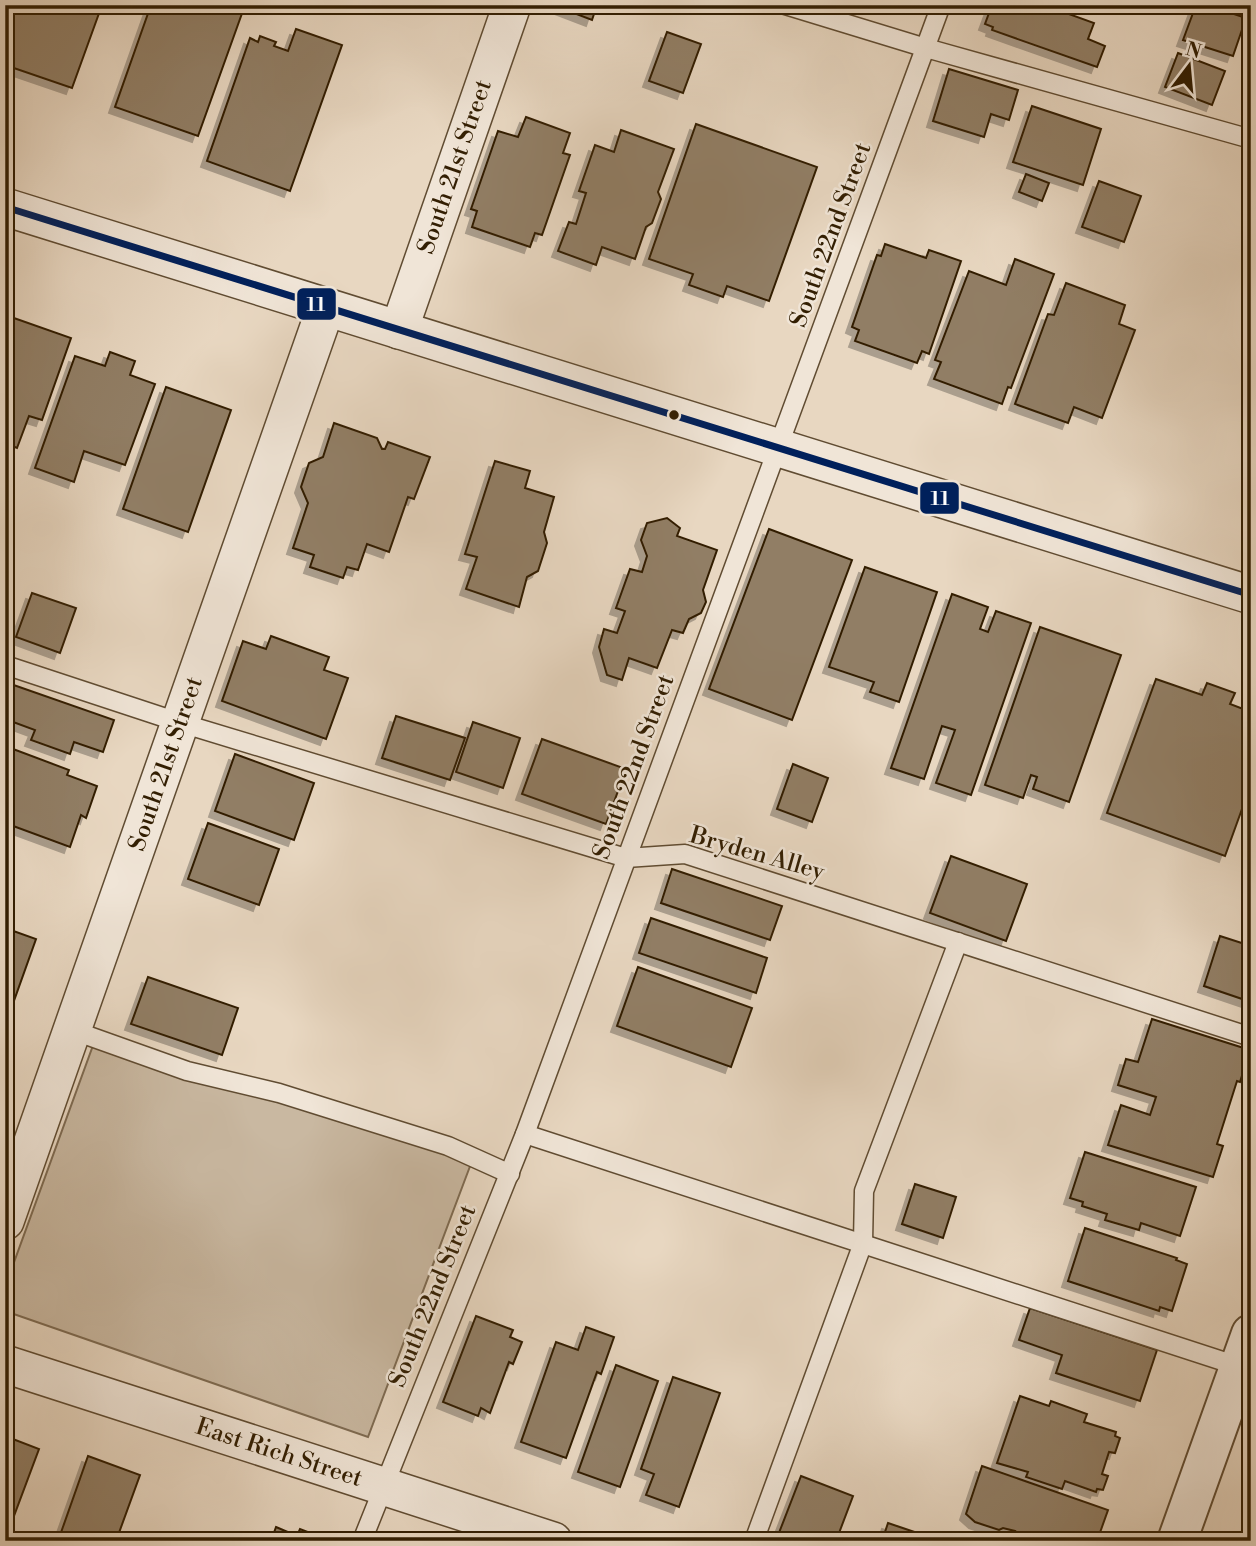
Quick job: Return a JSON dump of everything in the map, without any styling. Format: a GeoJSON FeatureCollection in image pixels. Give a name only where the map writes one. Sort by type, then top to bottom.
{"type":"FeatureCollection","features":[{"type":"Feature","properties":{"kind":"street","name":"South 21st Street"},"geometry":{"type":"LineString","coordinates":[[399,330],[512,5]]}},
{"type":"Feature","properties":{"kind":"street"},"geometry":{"type":"LineString","coordinates":[[5,206],[1251,595]]}},
{"type":"Feature","properties":{"kind":"street","name":"South 21st Street"},"geometry":{"type":"LineString","coordinates":[[5,1221],[326,307]]}},
{"type":"Feature","properties":{"kind":"street"},"geometry":{"type":"LineString","coordinates":[[1177,1541],[1247,1357]]}},
{"type":"Feature","properties":{"kind":"street","name":"East Rich Street"},"geometry":{"type":"LineString","coordinates":[[5,1364],[553,1541]]}},
{"type":"Feature","properties":{"kind":"lane"},"geometry":{"type":"LineString","coordinates":[[785,5],[926,48],[1251,139]]}},
{"type":"Feature","properties":{"kind":"lane","name":"South 22nd Street"},"geometry":{"type":"LineString","coordinates":[[362,1541],[510,1174],[942,5]]}},
{"type":"Feature","properties":{"kind":"lane","name":"Bryden Alley"},"geometry":{"type":"LineString","coordinates":[[5,665],[181,723],[626,858],[685,854],[1251,1037]]}},
{"type":"Feature","properties":{"kind":"lane"},"geometry":{"type":"LineString","coordinates":[[754,1541],[863,1243],[864,1191],[958,942]]}},
{"type":"Feature","properties":{"kind":"lane"},"geometry":{"type":"LineString","coordinates":[[72,1030],[187,1072],[279,1093],[448,1146],[510,1174]]}},
{"type":"Feature","properties":{"kind":"lane"},"geometry":{"type":"LineString","coordinates":[[525,1134],[863,1243],[1247,1357]]}},
{"type":"Feature","properties":{"kind":"shaded area"},"geometry":{"type":"Polygon","coordinates":[[[95,1040],[472,1161],[368,1437],[5,1311],[5,1287],[95,1040]]]}},
{"type":"Feature","properties":{"kind":"building"},"geometry":{"type":"Polygon","coordinates":[[[8,5],[102,5],[72,88],[5,65],[5,12],[8,5]]]}},
{"type":"Feature","properties":{"kind":"building"},"geometry":{"type":"Polygon","coordinates":[[[151,5],[245,5],[198,136],[115,107],[151,5]]]}},
{"type":"Feature","properties":{"kind":"building"},"geometry":{"type":"Polygon","coordinates":[[[553,5],[597,5],[592,20],[553,5]]]}},
{"type":"Feature","properties":{"kind":"building"},"geometry":{"type":"Polygon","coordinates":[[[992,5],[1044,5],[1094,23],[1088,39],[1105,46],[1097,67],[992,30],[993,27],[985,24],[992,5]]]}},
{"type":"Feature","properties":{"kind":"building"},"geometry":{"type":"Polygon","coordinates":[[[1196,5],[1207,5],[1246,18],[1233,56],[1183,40],[1196,5]]]}},
{"type":"Feature","properties":{"kind":"building"},"geometry":{"type":"Polygon","coordinates":[[[296,29],[342,45],[290,191],[207,161],[250,38],[258,42],[260,36],[276,42],[274,46],[288,51],[296,29]]]}},
{"type":"Feature","properties":{"kind":"building"},"geometry":{"type":"Polygon","coordinates":[[[667,32],[701,44],[683,93],[649,81],[667,32]]]}},
{"type":"Feature","properties":{"kind":"building"},"geometry":{"type":"Polygon","coordinates":[[[1178,53],[1225,71],[1212,105],[1165,87],[1178,53]]]}},
{"type":"Feature","properties":{"kind":"building"},"geometry":{"type":"Polygon","coordinates":[[[949,69],[1018,90],[1009,120],[991,114],[984,137],[933,121],[949,69]]]}},
{"type":"Feature","properties":{"kind":"building"},"geometry":{"type":"Polygon","coordinates":[[[1032,106],[1101,129],[1083,185],[1013,162],[1032,106]]]}},
{"type":"Feature","properties":{"kind":"building"},"geometry":{"type":"Polygon","coordinates":[[[526,117],[570,133],[563,153],[570,155],[542,235],[535,233],[530,247],[472,227],[477,211],[471,209],[498,131],[518,137],[526,117]]]}},
{"type":"Feature","properties":{"kind":"building"},"geometry":{"type":"Polygon","coordinates":[[[696,124],[817,167],[769,301],[727,286],[723,297],[689,285],[693,274],[649,259],[696,124]]]}},
{"type":"Feature","properties":{"kind":"building"},"geometry":{"type":"Polygon","coordinates":[[[621,130],[674,149],[658,192],[661,199],[652,223],[646,227],[635,259],[602,247],[596,265],[558,251],[569,222],[576,224],[586,193],[579,191],[595,145],[614,152],[621,130]]]}},
{"type":"Feature","properties":{"kind":"building"},"geometry":{"type":"Polygon","coordinates":[[[1026,174],[1049,183],[1042,201],[1019,192],[1026,174]]]}},
{"type":"Feature","properties":{"kind":"building"},"geometry":{"type":"Polygon","coordinates":[[[1099,181],[1141,196],[1124,242],[1082,227],[1099,181]]]}},
{"type":"Feature","properties":{"kind":"building"},"geometry":{"type":"Polygon","coordinates":[[[885,244],[926,258],[929,250],[961,261],[929,354],[922,351],[917,363],[855,341],[859,330],[852,327],[877,255],[881,256],[885,244]]]}},
{"type":"Feature","properties":{"kind":"building"},"geometry":{"type":"Polygon","coordinates":[[[1015,259],[1054,274],[1011,388],[1008,387],[1002,404],[934,379],[941,362],[935,360],[969,271],[1006,285],[1015,259]]]}},
{"type":"Feature","properties":{"kind":"building"},"geometry":{"type":"Polygon","coordinates":[[[1066,283],[1125,305],[1119,324],[1135,330],[1102,418],[1074,407],[1068,423],[1015,404],[1048,314],[1054,315],[1066,283]]]}},
{"type":"Feature","properties":{"kind":"building"},"geometry":{"type":"Polygon","coordinates":[[[11,317],[71,338],[42,420],[29,416],[17,448],[5,443],[5,333],[11,317]]]}},
{"type":"Feature","properties":{"kind":"building"},"geometry":{"type":"Polygon","coordinates":[[[110,352],[135,361],[130,375],[155,384],[125,465],[84,451],[74,482],[35,468],[75,356],[105,366],[110,352]]]}},
{"type":"Feature","properties":{"kind":"building"},"geometry":{"type":"Polygon","coordinates":[[[166,387],[231,410],[188,532],[123,509],[166,387]]]}},
{"type":"Feature","properties":{"kind":"building"},"geometry":{"type":"Polygon","coordinates":[[[334,423],[377,438],[382,449],[385,449],[388,442],[430,457],[414,499],[408,497],[389,552],[367,544],[358,570],[347,567],[343,578],[310,567],[314,555],[293,548],[308,503],[301,487],[309,463],[323,457],[334,423]]]}},
{"type":"Feature","properties":{"kind":"building"},"geometry":{"type":"Polygon","coordinates":[[[495,461],[530,471],[525,488],[554,497],[544,532],[547,543],[538,571],[527,577],[519,607],[466,589],[477,557],[465,554],[495,461]]]}},
{"type":"Feature","properties":{"kind":"building"},"geometry":{"type":"Polygon","coordinates":[[[667,518],[680,528],[677,536],[717,550],[703,590],[706,602],[701,613],[689,619],[683,633],[672,630],[657,668],[629,658],[622,680],[607,675],[599,647],[604,629],[617,633],[625,611],[616,608],[630,569],[642,572],[647,556],[641,540],[647,523],[667,518]]]}},
{"type":"Feature","properties":{"kind":"building"},"geometry":{"type":"Polygon","coordinates":[[[769,529],[852,560],[792,720],[709,689],[769,529]]]}},
{"type":"Feature","properties":{"kind":"building"},"geometry":{"type":"Polygon","coordinates":[[[865,567],[937,592],[899,702],[870,692],[874,682],[829,667],[865,567]]]}},
{"type":"Feature","properties":{"kind":"building"},"geometry":{"type":"Polygon","coordinates":[[[32,593],[76,608],[60,653],[16,637],[32,593]]]}},
{"type":"Feature","properties":{"kind":"building"},"geometry":{"type":"Polygon","coordinates":[[[952,594],[988,607],[980,629],[988,632],[996,611],[1031,623],[971,795],[936,783],[955,730],[942,726],[924,779],[891,768],[952,594]]]}},
{"type":"Feature","properties":{"kind":"building"},"geometry":{"type":"Polygon","coordinates":[[[1040,627],[1121,655],[1069,802],[1033,789],[1037,777],[1031,775],[1023,798],[985,785],[1040,627]]]}},
{"type":"Feature","properties":{"kind":"building"},"geometry":{"type":"Polygon","coordinates":[[[271,636],[329,657],[324,670],[348,678],[326,739],[222,701],[243,641],[266,649],[271,636]]]}},
{"type":"Feature","properties":{"kind":"building"},"geometry":{"type":"Polygon","coordinates":[[[1156,679],[1202,695],[1207,683],[1235,693],[1230,704],[1251,712],[1251,784],[1225,856],[1107,813],[1156,679]]]}},
{"type":"Feature","properties":{"kind":"building"},"geometry":{"type":"Polygon","coordinates":[[[5,682],[114,720],[103,752],[74,742],[70,754],[31,740],[35,730],[5,719],[5,682]]]}},
{"type":"Feature","properties":{"kind":"building"},"geometry":{"type":"Polygon","coordinates":[[[396,716],[465,738],[450,780],[382,758],[396,716]]]}},
{"type":"Feature","properties":{"kind":"building"},"geometry":{"type":"Polygon","coordinates":[[[473,722],[520,738],[503,788],[456,772],[473,722]]]}},
{"type":"Feature","properties":{"kind":"building"},"geometry":{"type":"Polygon","coordinates":[[[542,739],[626,769],[606,824],[522,794],[542,739]]]}},
{"type":"Feature","properties":{"kind":"building"},"geometry":{"type":"Polygon","coordinates":[[[13,749],[69,770],[67,775],[97,786],[86,818],[81,815],[70,847],[5,823],[5,771],[13,749]]]}},
{"type":"Feature","properties":{"kind":"building"},"geometry":{"type":"Polygon","coordinates":[[[235,754],[314,783],[294,840],[215,811],[235,754]]]}},
{"type":"Feature","properties":{"kind":"building"},"geometry":{"type":"Polygon","coordinates":[[[793,764],[828,778],[812,822],[777,809],[793,764]]]}},
{"type":"Feature","properties":{"kind":"building"},"geometry":{"type":"Polygon","coordinates":[[[208,823],[279,849],[259,905],[188,879],[208,823]]]}},
{"type":"Feature","properties":{"kind":"building"},"geometry":{"type":"Polygon","coordinates":[[[951,856],[1027,884],[1006,941],[930,913],[951,856]]]}},
{"type":"Feature","properties":{"kind":"building"},"geometry":{"type":"Polygon","coordinates":[[[672,869],[782,906],[770,940],[661,903],[672,869]]]}},
{"type":"Feature","properties":{"kind":"building"},"geometry":{"type":"Polygon","coordinates":[[[651,918],[767,958],[756,993],[639,953],[651,918]]]}},
{"type":"Feature","properties":{"kind":"building"},"geometry":{"type":"Polygon","coordinates":[[[5,928],[36,939],[5,1026],[5,928]]]}},
{"type":"Feature","properties":{"kind":"building"},"geometry":{"type":"Polygon","coordinates":[[[1220,936],[1251,946],[1251,1002],[1204,986],[1220,936]]]}},
{"type":"Feature","properties":{"kind":"building"},"geometry":{"type":"Polygon","coordinates":[[[638,967],[752,1008],[731,1067],[617,1026],[638,967]]]}},
{"type":"Feature","properties":{"kind":"building"},"geometry":{"type":"Polygon","coordinates":[[[148,977],[238,1008],[222,1055],[131,1024],[148,977]]]}},
{"type":"Feature","properties":{"kind":"building"},"geometry":{"type":"Polygon","coordinates":[[[1152,1019],[1250,1050],[1217,1144],[1223,1146],[1213,1177],[1108,1145],[1121,1105],[1150,1115],[1156,1097],[1118,1085],[1126,1059],[1138,1062],[1152,1019]]]}},
{"type":"Feature","properties":{"kind":"building"},"geometry":{"type":"Polygon","coordinates":[[[1085,1152],[1196,1187],[1180,1236],[1141,1223],[1139,1230],[1105,1220],[1107,1214],[1082,1206],[1083,1202],[1070,1198],[1085,1152]]]}},
{"type":"Feature","properties":{"kind":"building"},"geometry":{"type":"Polygon","coordinates":[[[915,1184],[956,1197],[943,1238],[902,1224],[915,1184]]]}},
{"type":"Feature","properties":{"kind":"building"},"geometry":{"type":"Polygon","coordinates":[[[1085,1228],[1177,1258],[1176,1260],[1187,1264],[1172,1311],[1160,1307],[1159,1311],[1068,1281],[1085,1228]]]}},
{"type":"Feature","properties":{"kind":"building"},"geometry":{"type":"Polygon","coordinates":[[[1030,1308],[1157,1350],[1140,1401],[1056,1373],[1062,1355],[1019,1340],[1030,1308]]]}},
{"type":"Feature","properties":{"kind":"building"},"geometry":{"type":"Polygon","coordinates":[[[476,1316],[513,1330],[510,1337],[522,1342],[513,1364],[509,1362],[490,1413],[481,1408],[478,1416],[443,1402],[476,1316]]]}},
{"type":"Feature","properties":{"kind":"building"},"geometry":{"type":"Polygon","coordinates":[[[586,1327],[614,1337],[601,1374],[597,1372],[566,1458],[521,1442],[556,1342],[578,1350],[586,1327]]]}},
{"type":"Feature","properties":{"kind":"building"},"geometry":{"type":"Polygon","coordinates":[[[616,1365],[658,1381],[620,1487],[578,1472],[616,1365]]]}},
{"type":"Feature","properties":{"kind":"building"},"geometry":{"type":"Polygon","coordinates":[[[673,1377],[720,1393],[679,1507],[646,1495],[654,1474],[641,1469],[673,1377]]]}},
{"type":"Feature","properties":{"kind":"building"},"geometry":{"type":"Polygon","coordinates":[[[1020,1396],[1049,1406],[1051,1401],[1087,1414],[1084,1422],[1116,1432],[1115,1436],[1120,1438],[1115,1453],[1109,1452],[1102,1474],[1108,1476],[1103,1490],[1097,1489],[1096,1492],[1065,1481],[1062,1489],[1026,1477],[1028,1472],[997,1463],[1020,1396]]]}},
{"type":"Feature","properties":{"kind":"building"},"geometry":{"type":"Polygon","coordinates":[[[5,1436],[39,1449],[5,1540],[5,1436]]]}},
{"type":"Feature","properties":{"kind":"building"},"geometry":{"type":"Polygon","coordinates":[[[88,1456],[140,1475],[116,1541],[58,1541],[88,1456]]]}},
{"type":"Feature","properties":{"kind":"building"},"geometry":{"type":"Polygon","coordinates":[[[982,1466],[1108,1510],[1097,1541],[1030,1541],[1013,1535],[1015,1531],[1003,1528],[999,1530],[975,1522],[966,1514],[982,1466]]]}},
{"type":"Feature","properties":{"kind":"building"},"geometry":{"type":"Polygon","coordinates":[[[801,1476],[853,1496],[836,1541],[784,1541],[777,1538],[801,1476]]]}},
{"type":"Feature","properties":{"kind":"building"},"geometry":{"type":"Polygon","coordinates":[[[888,1523],[941,1541],[882,1541],[888,1523]]]}},
{"type":"Feature","properties":{"kind":"building"},"geometry":{"type":"Polygon","coordinates":[[[276,1527],[297,1536],[300,1529],[331,1541],[271,1541],[276,1527]]]}},
{"type":"Feature","properties":{"kind":"transit line","name":"11"},"geometry":{"type":"LineString","coordinates":[[5,207],[1251,595]]}}]}
